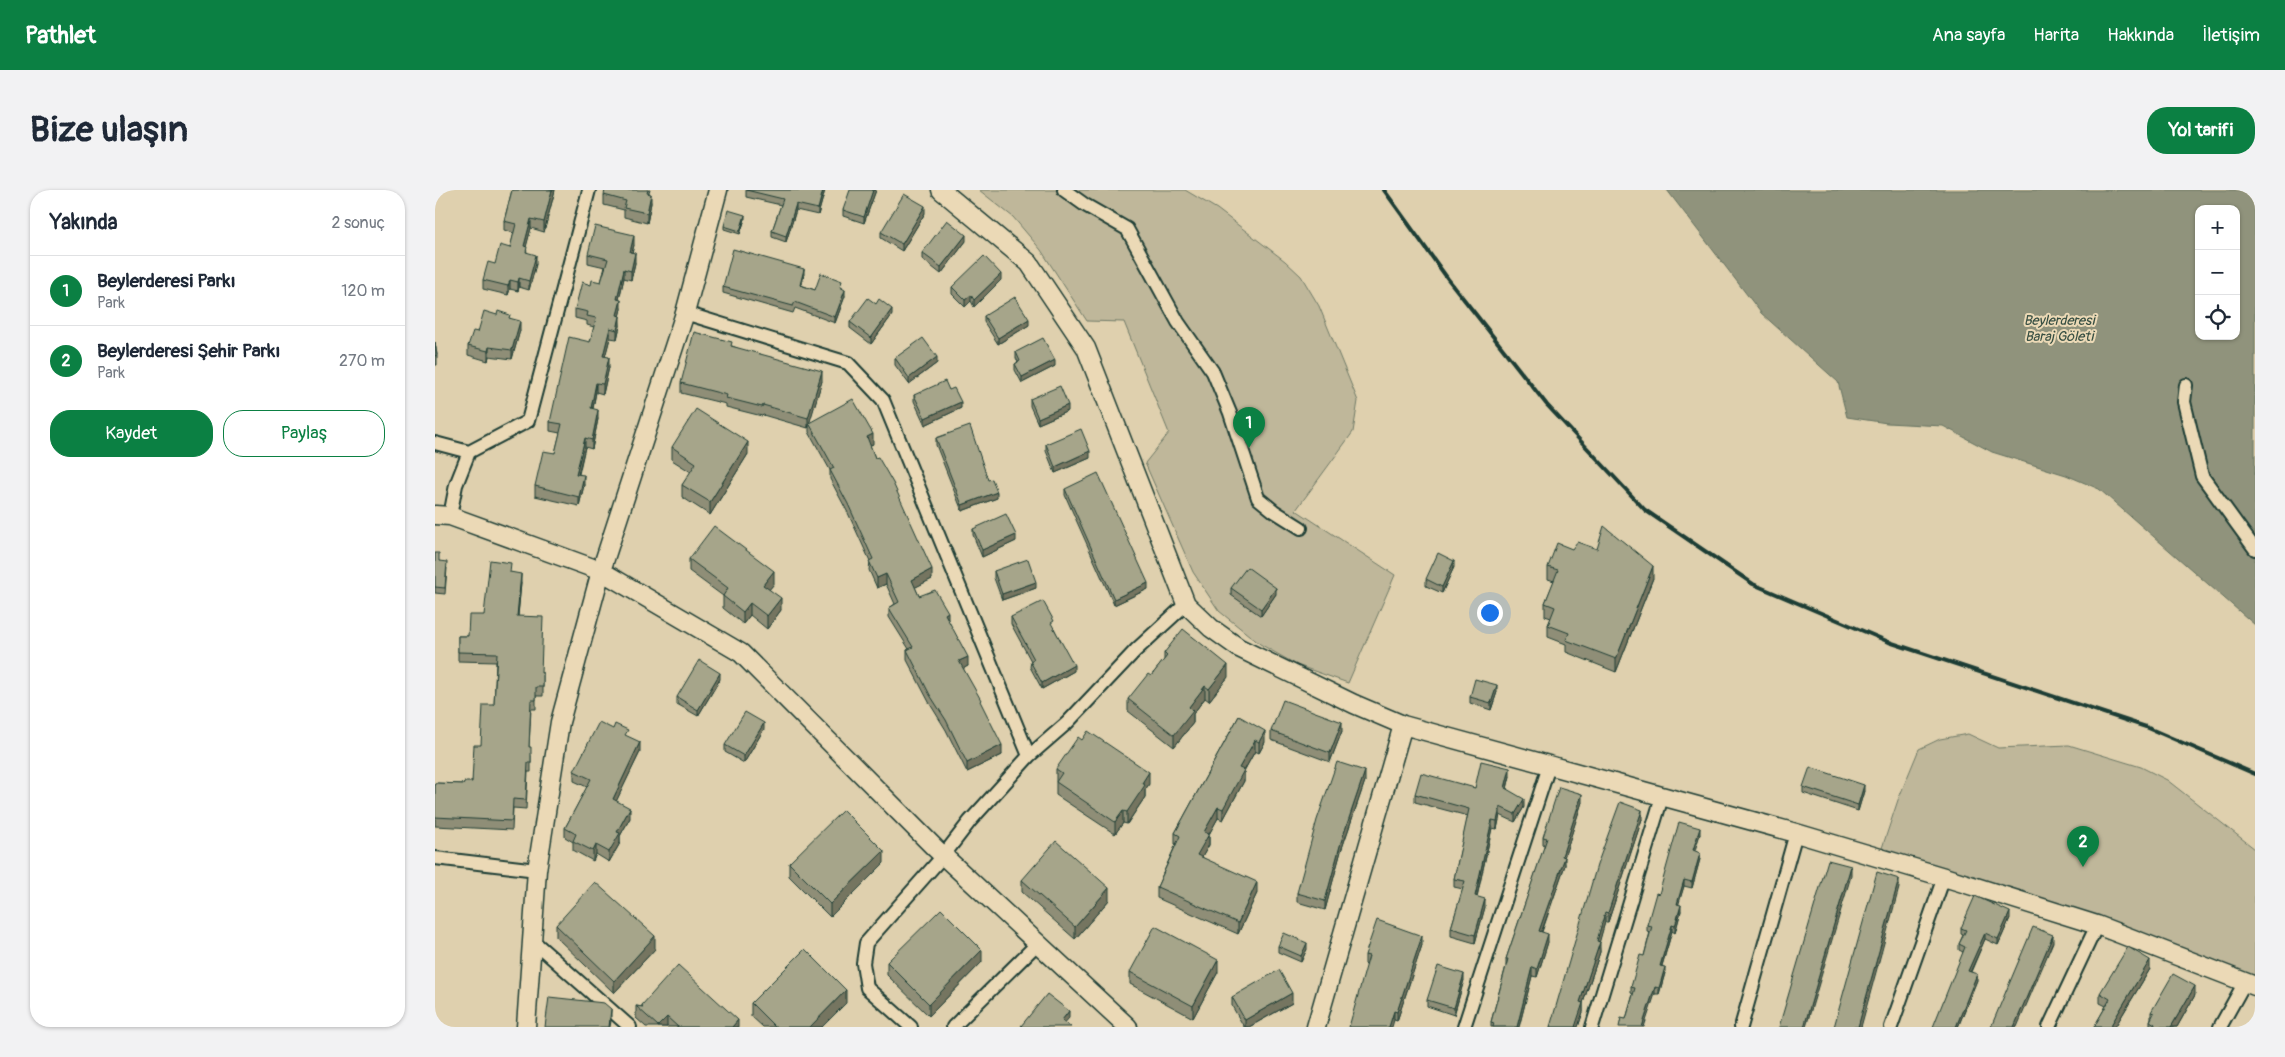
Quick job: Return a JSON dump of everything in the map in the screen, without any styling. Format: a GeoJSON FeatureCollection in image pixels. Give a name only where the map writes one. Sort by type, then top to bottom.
{"type":"FeatureCollection","features":[{"type":"Feature","properties":{"kind":"main road"},"geometry":{"type":"LineString","coordinates":[[526,1027],[537,870],[560,722],[601,571],[685,313],[718,190]]}},
{"type":"Feature","properties":{"kind":"main road"},"geometry":{"type":"LineString","coordinates":[[941,190],[1029,264],[1086,348],[1186,604],[1211,628],[1239,648],[1354,704],[1403,725],[1796,833],[1944,877],[2097,925],[2250,984]]}},
{"type":"Feature","properties":{"kind":"main road"},"geometry":{"type":"LineString","coordinates":[[442,515],[601,571],[741,653],[943,856],[1128,1027]]}},
{"type":"Feature","properties":{"kind":"main road"},"geometry":{"type":"LineString","coordinates":[[1316,1027],[1403,725]]}},
{"type":"Feature","properties":{"kind":"street"},"geometry":{"type":"LineString","coordinates":[[442,515],[469,452],[528,421],[589,190]]}},
{"type":"Feature","properties":{"kind":"street"},"geometry":{"type":"LineString","coordinates":[[1064,190],[1085,205],[1127,229],[1178,322],[1213,372],[1230,413],[1258,498],[1274,511],[1301,528]]}},
{"type":"Feature","properties":{"kind":"street"},"geometry":{"type":"LineString","coordinates":[[685,313],[848,363],[883,400],[1029,756]]}},
{"type":"Feature","properties":{"kind":"street"},"geometry":{"type":"LineString","coordinates":[[2186,385],[2184,402],[2203,476],[2255,549]]}},
{"type":"Feature","properties":{"kind":"street"},"geometry":{"type":"LineString","coordinates":[[435,443],[469,452]]}},
{"type":"Feature","properties":{"kind":"street"},"geometry":{"type":"LineString","coordinates":[[911,1027],[867,988],[863,963],[866,943],[943,856],[969,821],[1029,756],[1067,723],[1136,650],[1186,604]]}},
{"type":"Feature","properties":{"kind":"street"},"geometry":{"type":"LineString","coordinates":[[1464,1027],[1549,766]]}},
{"type":"Feature","properties":{"kind":"street"},"geometry":{"type":"LineString","coordinates":[[1592,1027],[1662,797]]}},
{"type":"Feature","properties":{"kind":"street"},"geometry":{"type":"LineString","coordinates":[[1741,1027],[1796,833]]}},
{"type":"Feature","properties":{"kind":"street"},"geometry":{"type":"LineString","coordinates":[[435,858],[537,870]]}},
{"type":"Feature","properties":{"kind":"street"},"geometry":{"type":"LineString","coordinates":[[1891,1027],[1944,877]]}},
{"type":"Feature","properties":{"kind":"street"},"geometry":{"type":"LineString","coordinates":[[2049,1027],[2097,925]]}},
{"type":"Feature","properties":{"kind":"street"},"geometry":{"type":"LineString","coordinates":[[532,940],[630,1027]]}},
{"type":"Feature","properties":{"kind":"street"},"geometry":{"type":"LineString","coordinates":[[953,1027],[1038,943]]}},
{"type":"Feature","properties":{"kind":"street"},"geometry":{"type":"LineString","coordinates":[[2220,1027],[2250,984]]}},
{"type":"Feature","properties":{"kind":"shaded area"},"geometry":{"type":"Polygon","coordinates":[[[979,190],[1185,190],[1217,209],[1285,261],[1301,276],[1319,306],[1358,401],[1353,432],[1296,510],[1395,575],[1348,683],[1297,665],[1260,644],[1219,611],[1193,572],[1145,463],[1169,433],[1124,322],[1087,321],[1041,250],[1013,217],[979,190]]]}},
{"type":"Feature","properties":{"kind":"shaded area"},"geometry":{"type":"Polygon","coordinates":[[[1968,734],[1998,748],[2069,745],[2141,767],[2167,780],[2255,849],[2255,987],[1879,857],[1898,800],[1919,749],[1940,739],[1968,734]]]}},
{"type":"Feature","properties":{"kind":"water","name":"Beylerderesi Baraj Göleti"},"geometry":{"type":"Polygon","coordinates":[[[1667,190],[2255,190],[2255,625],[2099,489],[2066,475],[1992,452],[1943,426],[1887,423],[1847,417],[1838,382],[1761,313],[1667,190]]]}},
{"type":"Feature","properties":{"kind":"building"},"geometry":{"type":"Polygon","coordinates":[[[512,190],[552,190],[544,222],[531,219],[524,246],[527,247],[526,252],[536,255],[529,281],[519,278],[518,282],[510,280],[508,286],[483,280],[488,262],[495,264],[500,245],[510,248],[516,224],[504,221],[512,190]]]}},
{"type":"Feature","properties":{"kind":"building"},"geometry":{"type":"Polygon","coordinates":[[[605,190],[648,190],[647,193],[651,194],[647,213],[624,208],[626,201],[604,195],[605,190]]]}},
{"type":"Feature","properties":{"kind":"building"},"geometry":{"type":"Polygon","coordinates":[[[746,190],[823,190],[818,209],[796,204],[786,236],[772,231],[783,199],[746,190]]]}},
{"type":"Feature","properties":{"kind":"building"},"geometry":{"type":"Polygon","coordinates":[[[850,190],[873,190],[864,217],[843,210],[850,190]]]}},
{"type":"Feature","properties":{"kind":"building"},"geometry":{"type":"Polygon","coordinates":[[[904,194],[925,206],[902,244],[881,232],[904,194]]]}},
{"type":"Feature","properties":{"kind":"building"},"geometry":{"type":"Polygon","coordinates":[[[728,210],[745,215],[740,231],[724,226],[728,210]]]}},
{"type":"Feature","properties":{"kind":"building"},"geometry":{"type":"Polygon","coordinates":[[[947,220],[966,235],[941,267],[922,253],[947,220]]]}},
{"type":"Feature","properties":{"kind":"building"},"geometry":{"type":"Polygon","coordinates":[[[595,226],[634,235],[630,252],[635,253],[631,271],[624,269],[617,299],[621,300],[617,315],[620,316],[617,330],[610,328],[603,356],[609,357],[603,384],[596,383],[591,408],[598,410],[592,440],[585,438],[576,474],[584,475],[579,497],[535,486],[543,451],[555,453],[562,424],[550,422],[569,337],[590,342],[596,318],[587,316],[588,312],[575,309],[582,282],[591,285],[592,280],[601,282],[608,259],[588,254],[595,226]]]}},
{"type":"Feature","properties":{"kind":"building"},"geometry":{"type":"Polygon","coordinates":[[[733,249],[804,269],[800,285],[815,290],[821,273],[842,281],[840,287],[845,290],[835,317],[795,302],[793,306],[723,287],[733,249]]]}},
{"type":"Feature","properties":{"kind":"building"},"geometry":{"type":"Polygon","coordinates":[[[984,256],[1001,274],[974,300],[971,295],[965,300],[952,287],[984,256]]]}},
{"type":"Feature","properties":{"kind":"building"},"geometry":{"type":"Polygon","coordinates":[[[1015,297],[1029,319],[998,338],[984,316],[1015,297]]]}},
{"type":"Feature","properties":{"kind":"building"},"geometry":{"type":"Polygon","coordinates":[[[868,298],[876,304],[879,299],[892,309],[871,338],[850,322],[868,298]]]}},
{"type":"Feature","properties":{"kind":"building"},"geometry":{"type":"Polygon","coordinates":[[[484,311],[497,315],[498,311],[510,315],[509,318],[520,321],[512,350],[489,347],[488,351],[468,346],[473,331],[478,332],[484,311]]]}},
{"type":"Feature","properties":{"kind":"building"},"geometry":{"type":"Polygon","coordinates":[[[694,332],[732,342],[731,346],[822,371],[808,418],[763,405],[762,407],[726,398],[727,395],[681,383],[694,332]]]}},
{"type":"Feature","properties":{"kind":"building"},"geometry":{"type":"Polygon","coordinates":[[[923,338],[937,357],[909,378],[895,358],[923,338]]]}},
{"type":"Feature","properties":{"kind":"building"},"geometry":{"type":"Polygon","coordinates":[[[1043,338],[1055,360],[1022,377],[1015,364],[1020,361],[1016,352],[1043,338]]]}},
{"type":"Feature","properties":{"kind":"building"},"geometry":{"type":"Polygon","coordinates":[[[945,381],[949,390],[954,388],[961,402],[925,418],[914,395],[945,381]]]}},
{"type":"Feature","properties":{"kind":"building"},"geometry":{"type":"Polygon","coordinates":[[[1060,386],[1068,405],[1038,418],[1030,399],[1060,386]]]}},
{"type":"Feature","properties":{"kind":"building"},"geometry":{"type":"Polygon","coordinates":[[[853,399],[873,434],[867,437],[875,458],[878,457],[893,483],[932,569],[912,580],[919,596],[935,590],[948,612],[945,614],[968,657],[959,661],[981,700],[1002,745],[967,763],[946,720],[930,695],[907,650],[913,647],[889,608],[899,602],[886,574],[877,578],[869,561],[873,559],[830,470],[834,468],[809,423],[853,399]]]}},
{"type":"Feature","properties":{"kind":"building"},"geometry":{"type":"Polygon","coordinates":[[[696,409],[748,442],[710,502],[682,485],[696,463],[672,447],[696,409]]]}},
{"type":"Feature","properties":{"kind":"building"},"geometry":{"type":"Polygon","coordinates":[[[970,426],[988,480],[992,479],[997,492],[962,505],[936,438],[970,426]]]}},
{"type":"Feature","properties":{"kind":"building"},"geometry":{"type":"Polygon","coordinates":[[[1081,429],[1090,451],[1055,467],[1046,444],[1081,429]]]}},
{"type":"Feature","properties":{"kind":"building"},"geometry":{"type":"Polygon","coordinates":[[[1098,473],[1148,583],[1114,599],[1065,489],[1098,473]]]}},
{"type":"Feature","properties":{"kind":"building"},"geometry":{"type":"Polygon","coordinates":[[[1006,514],[1016,535],[982,550],[973,529],[1006,514]]]}},
{"type":"Feature","properties":{"kind":"building"},"geometry":{"type":"Polygon","coordinates":[[[714,526],[774,571],[763,585],[781,598],[767,616],[750,603],[743,612],[723,596],[728,588],[689,559],[714,526]]]}},
{"type":"Feature","properties":{"kind":"building"},"geometry":{"type":"Polygon","coordinates":[[[1604,526],[1653,566],[1616,659],[1566,640],[1569,633],[1548,625],[1555,607],[1545,603],[1558,570],[1548,567],[1557,543],[1572,549],[1577,542],[1597,549],[1604,526]]]}},
{"type":"Feature","properties":{"kind":"building"},"geometry":{"type":"Polygon","coordinates":[[[435,553],[439,553],[439,561],[447,562],[445,588],[435,587],[435,553]]]}},
{"type":"Feature","properties":{"kind":"building"},"geometry":{"type":"Polygon","coordinates":[[[1438,553],[1454,561],[1442,587],[1426,579],[1438,553]]]}},
{"type":"Feature","properties":{"kind":"building"},"geometry":{"type":"Polygon","coordinates":[[[1028,559],[1036,582],[1002,594],[994,571],[1028,559]]]}},
{"type":"Feature","properties":{"kind":"building"},"geometry":{"type":"Polygon","coordinates":[[[490,560],[511,563],[510,572],[521,574],[517,616],[543,617],[541,673],[543,673],[543,687],[536,687],[536,700],[531,700],[529,747],[531,747],[531,763],[528,763],[526,800],[513,799],[512,821],[435,817],[435,783],[464,784],[464,782],[472,782],[474,745],[481,745],[483,705],[494,705],[497,653],[458,652],[458,636],[468,636],[469,615],[484,615],[490,560]]]}},
{"type":"Feature","properties":{"kind":"building"},"geometry":{"type":"Polygon","coordinates":[[[1247,567],[1276,588],[1261,609],[1231,588],[1247,567]]]}},
{"type":"Feature","properties":{"kind":"building"},"geometry":{"type":"Polygon","coordinates":[[[1043,601],[1054,621],[1051,623],[1074,665],[1042,683],[1030,661],[1034,659],[1011,617],[1043,601]]]}},
{"type":"Feature","properties":{"kind":"building"},"geometry":{"type":"Polygon","coordinates":[[[1183,629],[1228,665],[1209,689],[1205,686],[1189,707],[1193,711],[1174,735],[1128,699],[1148,674],[1151,676],[1167,656],[1164,653],[1183,629]]]}},
{"type":"Feature","properties":{"kind":"building"},"geometry":{"type":"Polygon","coordinates":[[[699,660],[720,673],[698,710],[677,697],[699,660]]]}},
{"type":"Feature","properties":{"kind":"building"},"geometry":{"type":"Polygon","coordinates":[[[1475,679],[1497,685],[1491,703],[1470,697],[1475,679]]]}},
{"type":"Feature","properties":{"kind":"building"},"geometry":{"type":"Polygon","coordinates":[[[1283,700],[1342,722],[1330,753],[1271,731],[1283,700]]]}},
{"type":"Feature","properties":{"kind":"building"},"geometry":{"type":"Polygon","coordinates":[[[745,712],[764,723],[744,756],[725,745],[745,712]]]}},
{"type":"Feature","properties":{"kind":"building"},"geometry":{"type":"Polygon","coordinates":[[[1239,716],[1265,731],[1259,742],[1255,740],[1239,768],[1244,770],[1223,809],[1218,807],[1204,832],[1209,834],[1197,855],[1257,882],[1238,923],[1157,887],[1180,836],[1175,833],[1239,716]]]}},
{"type":"Feature","properties":{"kind":"building"},"geometry":{"type":"Polygon","coordinates":[[[599,722],[613,729],[615,724],[628,730],[625,735],[640,742],[613,799],[630,808],[617,832],[620,833],[609,852],[596,845],[593,851],[573,841],[576,834],[565,828],[591,779],[574,771],[599,722]]]}},
{"type":"Feature","properties":{"kind":"building"},"geometry":{"type":"Polygon","coordinates":[[[1088,731],[1149,772],[1142,783],[1145,785],[1127,812],[1123,811],[1115,822],[1056,782],[1062,773],[1056,769],[1078,737],[1082,740],[1088,731]]]}},
{"type":"Feature","properties":{"kind":"building"},"geometry":{"type":"Polygon","coordinates":[[[1481,761],[1510,768],[1505,788],[1524,799],[1515,814],[1500,807],[1497,821],[1492,820],[1475,896],[1485,899],[1475,935],[1451,928],[1465,881],[1454,879],[1469,809],[1415,794],[1421,773],[1475,788],[1481,761]]]}},
{"type":"Feature","properties":{"kind":"building"},"geometry":{"type":"Polygon","coordinates":[[[1337,762],[1365,771],[1341,842],[1325,901],[1297,893],[1317,820],[1337,762]]]}},
{"type":"Feature","properties":{"kind":"building"},"geometry":{"type":"Polygon","coordinates":[[[1810,767],[1864,785],[1858,805],[1803,787],[1810,767]]]}},
{"type":"Feature","properties":{"kind":"building"},"geometry":{"type":"Polygon","coordinates":[[[1559,787],[1582,794],[1562,856],[1565,857],[1539,931],[1548,934],[1537,969],[1532,967],[1517,1027],[1493,1027],[1494,1023],[1491,1022],[1508,959],[1506,959],[1547,838],[1543,837],[1559,787]]]}},
{"type":"Feature","properties":{"kind":"building"},"geometry":{"type":"Polygon","coordinates":[[[1620,802],[1642,810],[1608,913],[1605,912],[1597,941],[1600,942],[1580,1002],[1583,1003],[1575,1027],[1550,1027],[1597,865],[1620,802]]]}},
{"type":"Feature","properties":{"kind":"building"},"geometry":{"type":"Polygon","coordinates":[[[843,810],[884,851],[830,904],[789,863],[843,810]]]}},
{"type":"Feature","properties":{"kind":"building"},"geometry":{"type":"Polygon","coordinates":[[[1679,822],[1700,828],[1693,850],[1700,853],[1692,882],[1684,880],[1677,904],[1681,905],[1675,926],[1672,925],[1660,966],[1665,967],[1659,988],[1655,987],[1642,1027],[1619,1027],[1621,1018],[1626,1019],[1635,988],[1631,987],[1640,955],[1644,956],[1652,926],[1647,925],[1656,893],[1659,894],[1679,822]]]}},
{"type":"Feature","properties":{"kind":"building"},"geometry":{"type":"Polygon","coordinates":[[[1056,841],[1109,888],[1075,927],[1022,880],[1056,841]]]}},
{"type":"Feature","properties":{"kind":"building"},"geometry":{"type":"Polygon","coordinates":[[[1828,860],[1851,866],[1804,1027],[1779,1027],[1828,860]]]}},
{"type":"Feature","properties":{"kind":"building"},"geometry":{"type":"Polygon","coordinates":[[[1877,872],[1899,879],[1858,1027],[1834,1027],[1877,872]]]}},
{"type":"Feature","properties":{"kind":"building"},"geometry":{"type":"Polygon","coordinates":[[[595,882],[655,936],[614,981],[556,925],[595,882]]]}},
{"type":"Feature","properties":{"kind":"building"},"geometry":{"type":"Polygon","coordinates":[[[1975,896],[2010,912],[1998,939],[1985,933],[1968,971],[1977,974],[1956,1027],[1933,1027],[1965,947],[1959,944],[1966,930],[1961,928],[1975,896]]]}},
{"type":"Feature","properties":{"kind":"building"},"geometry":{"type":"Polygon","coordinates":[[[941,909],[982,950],[929,1004],[887,962],[941,909]]]}},
{"type":"Feature","properties":{"kind":"building"},"geometry":{"type":"Polygon","coordinates":[[[1377,920],[1422,936],[1397,1012],[1394,1011],[1389,1027],[1349,1027],[1369,956],[1365,955],[1377,920]]]}},
{"type":"Feature","properties":{"kind":"building"},"geometry":{"type":"Polygon","coordinates":[[[1155,926],[1218,960],[1193,1006],[1130,972],[1155,926]]]}},
{"type":"Feature","properties":{"kind":"building"},"geometry":{"type":"Polygon","coordinates":[[[2033,927],[2053,935],[2014,1027],[1991,1027],[2033,927]]]}},
{"type":"Feature","properties":{"kind":"building"},"geometry":{"type":"Polygon","coordinates":[[[1284,933],[1307,943],[1301,956],[1278,946],[1284,933]]]}},
{"type":"Feature","properties":{"kind":"building"},"geometry":{"type":"Polygon","coordinates":[[[2128,947],[2150,960],[2111,1025],[2114,1027],[2094,1027],[2110,999],[2100,993],[2128,947]]]}},
{"type":"Feature","properties":{"kind":"building"},"geometry":{"type":"Polygon","coordinates":[[[805,949],[846,990],[810,1027],[775,1027],[751,1003],[805,949]]]}},
{"type":"Feature","properties":{"kind":"building"},"geometry":{"type":"Polygon","coordinates":[[[678,965],[738,1020],[732,1027],[678,1027],[667,1017],[658,1026],[636,1006],[643,1007],[642,1005],[678,965]]]}},
{"type":"Feature","properties":{"kind":"building"},"geometry":{"type":"Polygon","coordinates":[[[1438,966],[1464,974],[1454,1008],[1427,1000],[1438,966]]]}},
{"type":"Feature","properties":{"kind":"building"},"geometry":{"type":"Polygon","coordinates":[[[1279,970],[1292,993],[1245,1020],[1232,997],[1279,970]]]}},
{"type":"Feature","properties":{"kind":"building"},"geometry":{"type":"Polygon","coordinates":[[[2173,974],[2195,986],[2171,1027],[2154,1027],[2155,1024],[2150,1021],[2154,1013],[2151,1012],[2173,974]]]}},
{"type":"Feature","properties":{"kind":"building"},"geometry":{"type":"Polygon","coordinates":[[[1047,994],[1069,1011],[1062,1020],[1071,1027],[1021,1026],[1047,994]]]}},
{"type":"Feature","properties":{"kind":"building"},"geometry":{"type":"Polygon","coordinates":[[[549,997],[604,1003],[611,1009],[609,1027],[545,1027],[549,997]]]}},
{"type":"Feature","properties":{"kind":"railway"},"geometry":{"type":"LineString","coordinates":[[1384,190],[1448,279],[1547,405],[1645,510],[1753,584],[1889,642],[2146,727],[2255,774]]}},
{"type":"Feature","properties":{"kind":"place","name":"Beylerderesi Parkı"},"geometry":{"type":"Point","coordinates":[1249,448]}},
{"type":"Feature","properties":{"kind":"place","name":"Beylerderesi Şehir Parkı"},"geometry":{"type":"Point","coordinates":[2083,867]}}]}
